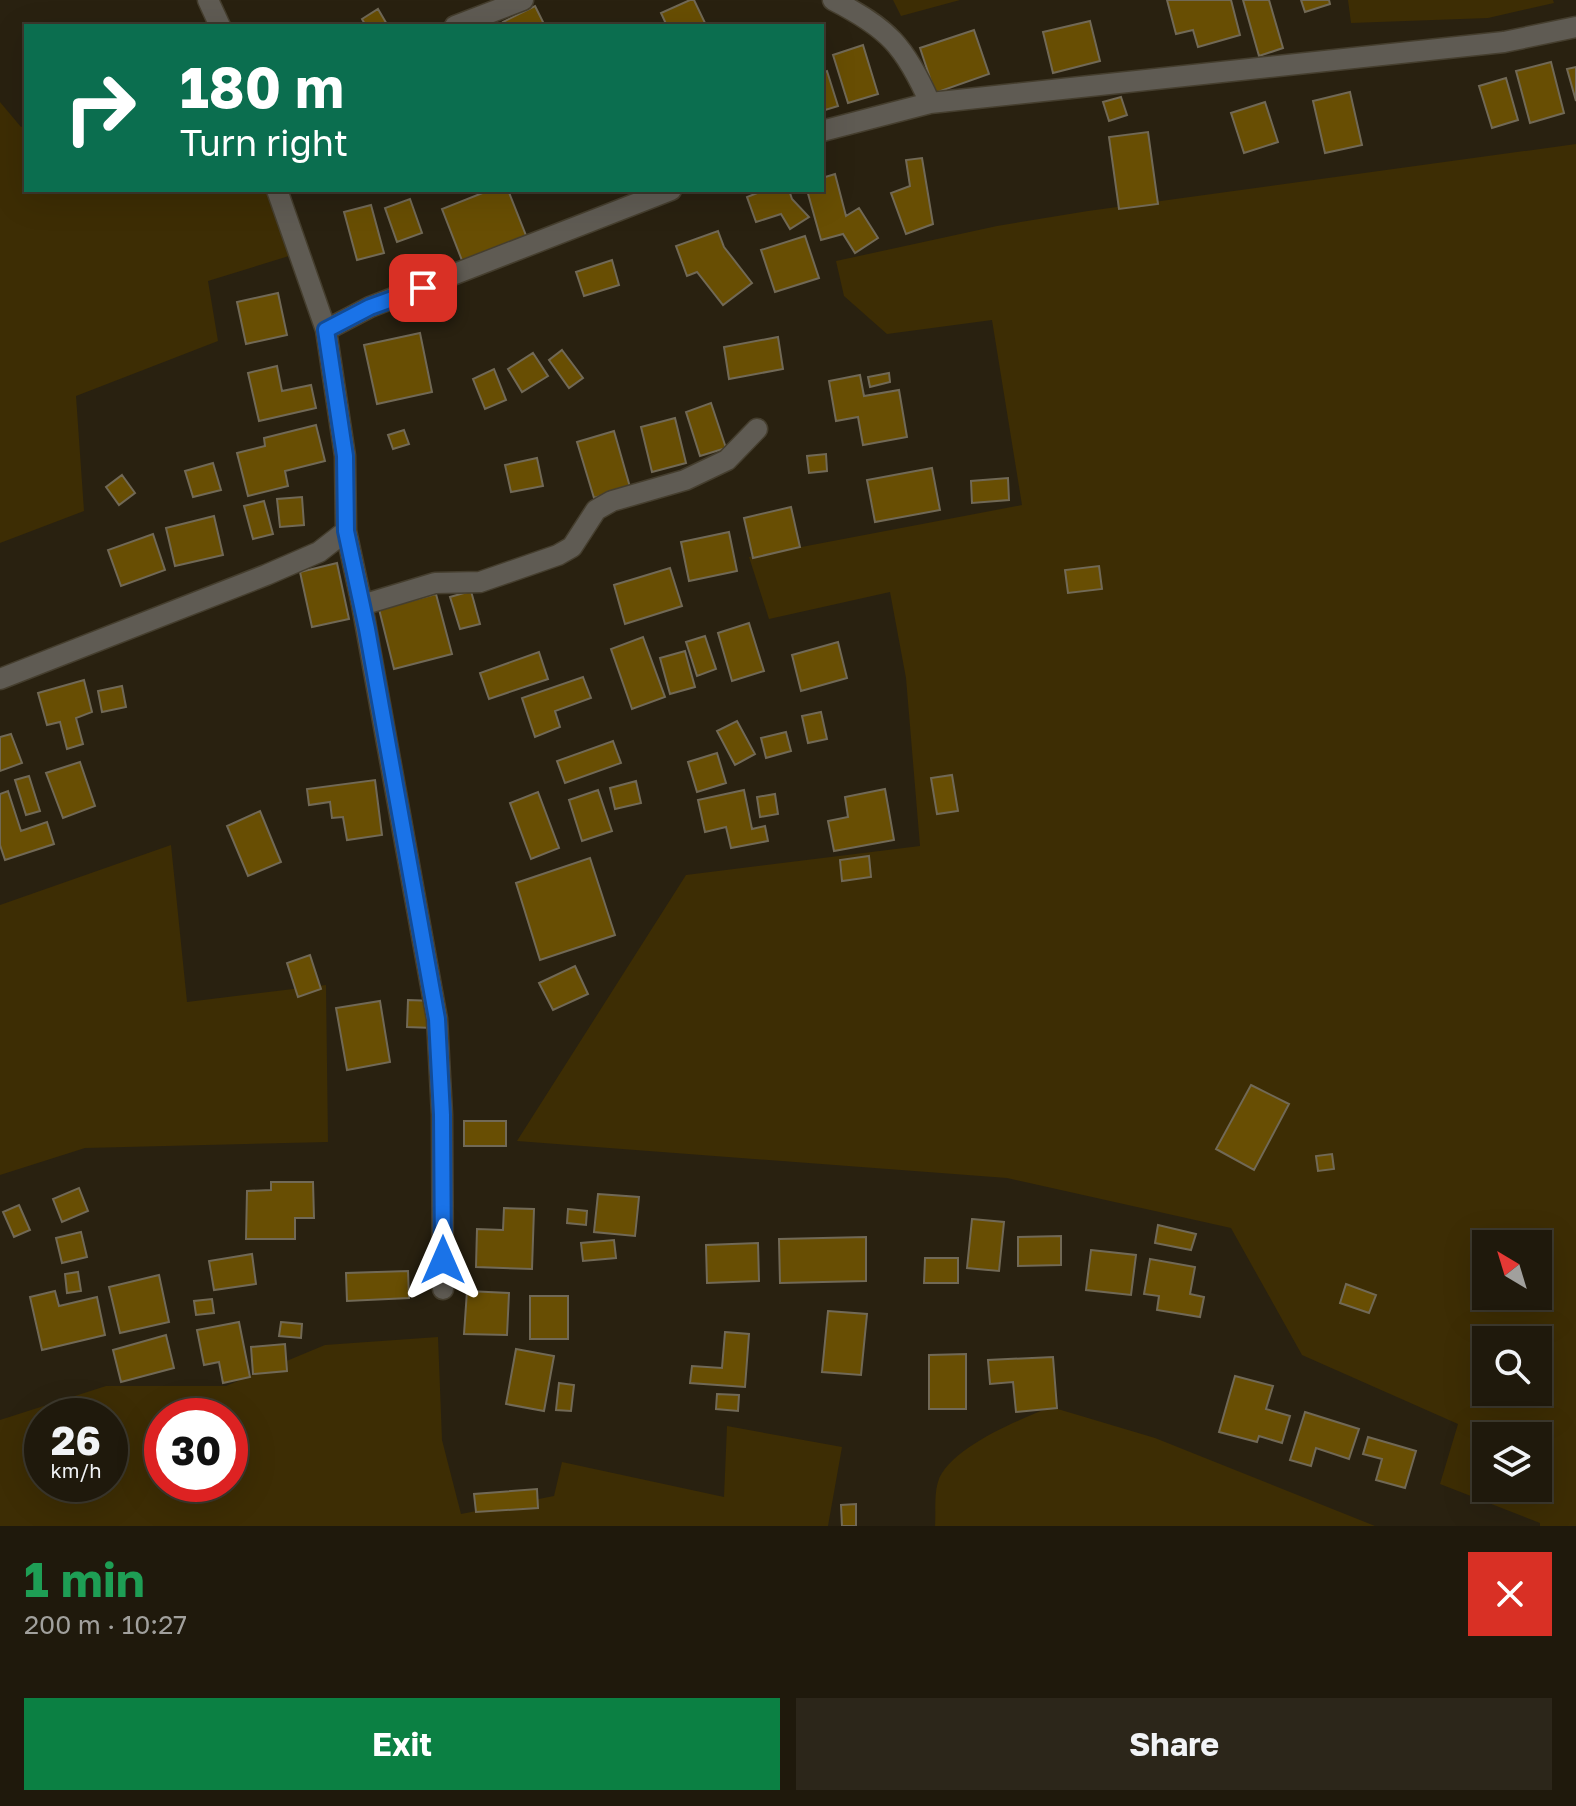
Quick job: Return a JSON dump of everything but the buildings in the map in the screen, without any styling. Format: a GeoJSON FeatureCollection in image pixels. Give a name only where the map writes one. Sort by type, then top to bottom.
{"type":"FeatureCollection","features":[{"type":"Feature","properties":{"kind":"street"},"geometry":{"type":"LineString","coordinates":[[208,0],[219,24]]}},
{"type":"Feature","properties":{"kind":"street"},"geometry":{"type":"LineString","coordinates":[[460,24],[523,0]]}},
{"type":"Feature","properties":{"kind":"street"},"geometry":{"type":"LineString","coordinates":[[833,0],[874,21],[893,40],[913,64],[930,103]]}},
{"type":"Feature","properties":{"kind":"street"},"geometry":{"type":"LineString","coordinates":[[824,130],[930,103],[1489,44],[1576,27]]}},
{"type":"Feature","properties":{"kind":"street"},"geometry":{"type":"LineString","coordinates":[[278,192],[326,330],[345,456],[346,531],[437,1019],[442,1115],[443,1289]]}},
{"type":"Feature","properties":{"kind":"street"},"geometry":{"type":"LineString","coordinates":[[326,330],[370,307],[666,192]]}},
{"type":"Feature","properties":{"kind":"street"},"geometry":{"type":"LineString","coordinates":[[362,605],[435,583],[480,582],[558,555],[572,547],[596,510],[612,501],[685,480],[727,460],[757,429]]}},
{"type":"Feature","properties":{"kind":"street"},"geometry":{"type":"LineString","coordinates":[[0,679],[266,575],[319,552],[346,531]]}},
{"type":"Feature","properties":{"kind":"shaded area"},"geometry":{"type":"Polygon","coordinates":[[[893,0],[960,0],[901,16],[893,0]]]}},
{"type":"Feature","properties":{"kind":"shaded area"},"geometry":{"type":"Polygon","coordinates":[[[1348,0],[1553,0],[1554,3],[1488,18],[1351,23],[1348,0]]]}},
{"type":"Feature","properties":{"kind":"shaded area"},"geometry":{"type":"Polygon","coordinates":[[[0,102],[21,127],[24,125],[24,192],[274,192],[289,256],[208,281],[218,341],[76,396],[84,511],[0,543],[0,102]]]}},
{"type":"Feature","properties":{"kind":"shaded area"},"geometry":{"type":"Polygon","coordinates":[[[1576,144],[1576,1526],[1540,1526],[1540,1523],[1486,1502],[1552,1502],[1552,1422],[1472,1422],[1472,1496],[1440,1484],[1458,1424],[1302,1355],[1231,1228],[1007,1178],[517,1141],[686,875],[920,846],[906,678],[890,592],[769,619],[749,557],[1022,505],[992,320],[887,334],[844,296],[836,261],[997,226],[1576,144]]]}},
{"type":"Feature","properties":{"kind":"shaded area"},"geometry":{"type":"Polygon","coordinates":[[[171,845],[187,1002],[326,985],[328,1142],[85,1148],[0,1175],[0,905],[171,845]]]}},
{"type":"Feature","properties":{"kind":"shaded area"},"geometry":{"type":"Polygon","coordinates":[[[438,1337],[442,1440],[461,1514],[554,1496],[562,1462],[724,1497],[727,1426],[842,1447],[828,1526],[0,1526],[0,1420],[24,1412],[24,1502],[128,1502],[128,1398],[69,1398],[106,1386],[226,1386],[325,1345],[438,1337]]]}},
{"type":"Feature","properties":{"kind":"shaded area"},"geometry":{"type":"Polygon","coordinates":[[[1051,1407],[1155,1438],[1375,1526],[935,1526],[938,1482],[944,1470],[970,1446],[1051,1407]]]}},
{"type":"Feature","properties":{"kind":"route"},"geometry":{"type":"LineString","coordinates":[[423,288],[370,307],[326,330],[345,456],[346,531],[367,629],[437,1019],[442,1115],[443,1260]]}}]}
